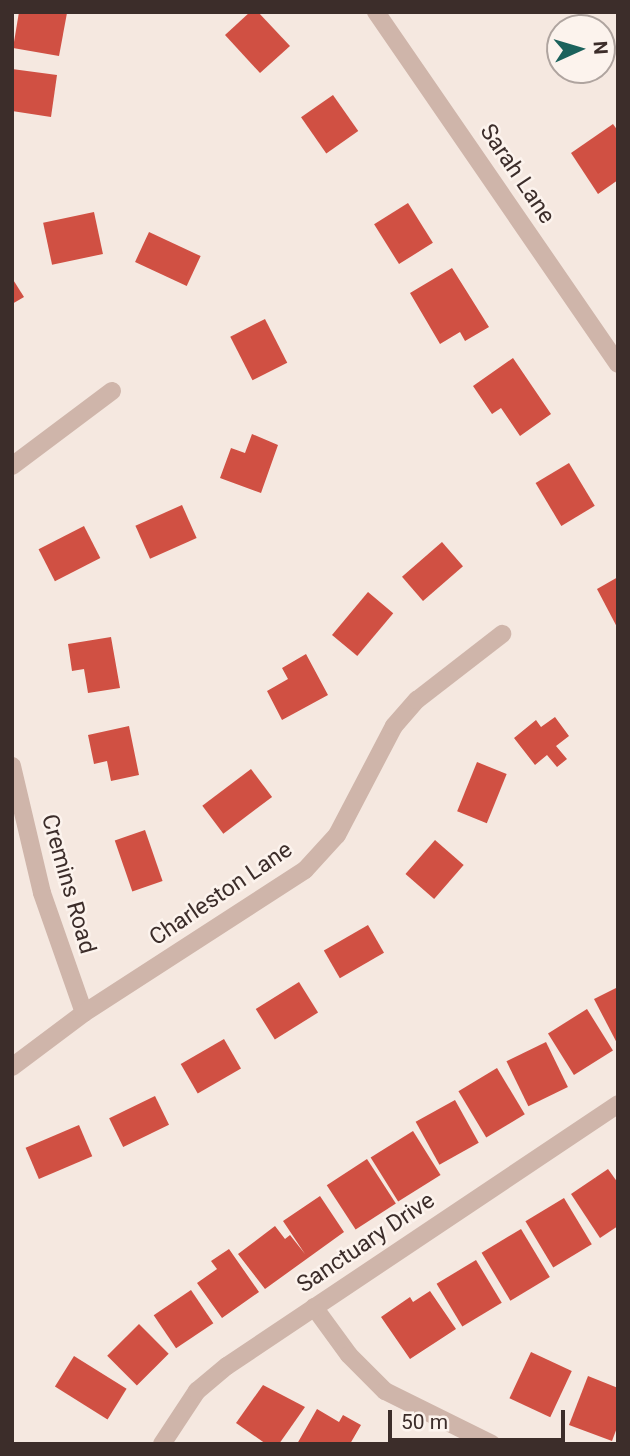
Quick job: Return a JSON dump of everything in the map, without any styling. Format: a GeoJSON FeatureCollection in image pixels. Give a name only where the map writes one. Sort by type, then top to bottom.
{"type":"FeatureCollection","features":[{"type":"Feature","properties":{"kind":"street","name":"Sarah Lane"},"geometry":{"type":"LineString","coordinates":[[376,12],[618,364]]}},
{"type":"Feature","properties":{"kind":"street"},"geometry":{"type":"LineString","coordinates":[[12,467],[112,391]]}},
{"type":"Feature","properties":{"kind":"street","name":"Charleston Lane"},"geometry":{"type":"LineString","coordinates":[[12,1067],[84,1013],[305,870],[337,835],[394,726],[417,700],[502,634]]}},
{"type":"Feature","properties":{"kind":"street","name":"Cremins Road"},"geometry":{"type":"LineString","coordinates":[[12,766],[46,906],[84,1013]]}},
{"type":"Feature","properties":{"kind":"street","name":"Sanctuary Drive"},"geometry":{"type":"LineString","coordinates":[[162,1444],[197,1391],[314,1307],[618,1104]]}},
{"type":"Feature","properties":{"kind":"street"},"geometry":{"type":"LineString","coordinates":[[314,1307],[349,1355],[385,1391],[492,1444]]}},
{"type":"Feature","properties":{"kind":"building"},"geometry":{"type":"Polygon","coordinates":[[[19,12],[67,13],[59,56],[13,48],[19,12]]]}},
{"type":"Feature","properties":{"kind":"building"},"geometry":{"type":"Polygon","coordinates":[[[250,12],[258,12],[290,46],[260,73],[225,35],[250,12]]]}},
{"type":"Feature","properties":{"kind":"building"},"geometry":{"type":"Polygon","coordinates":[[[12,69],[57,75],[51,117],[12,111],[12,69]]]}},
{"type":"Feature","properties":{"kind":"building"},"geometry":{"type":"Polygon","coordinates":[[[333,95],[358,131],[326,153],[301,117],[333,95]]]}},
{"type":"Feature","properties":{"kind":"building"},"geometry":{"type":"Polygon","coordinates":[[[613,124],[618,131],[618,180],[598,194],[571,153],[613,124]]]}},
{"type":"Feature","properties":{"kind":"building"},"geometry":{"type":"Polygon","coordinates":[[[408,203],[433,243],[399,264],[374,224],[408,203]]]}},
{"type":"Feature","properties":{"kind":"building"},"geometry":{"type":"Polygon","coordinates":[[[94,212],[103,254],[52,265],[43,223],[94,212]]]}},
{"type":"Feature","properties":{"kind":"building"},"geometry":{"type":"Polygon","coordinates":[[[149,232],[201,256],[187,286],[135,262],[149,232]]]}},
{"type":"Feature","properties":{"kind":"building"},"geometry":{"type":"Polygon","coordinates":[[[452,268],[489,327],[465,341],[460,332],[440,344],[410,293],[452,268]]]}},
{"type":"Feature","properties":{"kind":"building"},"geometry":{"type":"Polygon","coordinates":[[[12,278],[24,297],[12,304],[12,278]]]}},
{"type":"Feature","properties":{"kind":"building"},"geometry":{"type":"Polygon","coordinates":[[[265,319],[287,363],[252,380],[230,337],[265,319]]]}},
{"type":"Feature","properties":{"kind":"building"},"geometry":{"type":"Polygon","coordinates":[[[513,358],[551,414],[520,436],[501,408],[492,414],[473,386],[513,358]]]}},
{"type":"Feature","properties":{"kind":"building"},"geometry":{"type":"Polygon","coordinates":[[[252,434],[278,445],[261,493],[220,478],[231,448],[245,453],[252,434]]]}},
{"type":"Feature","properties":{"kind":"building"},"geometry":{"type":"Polygon","coordinates":[[[569,463],[595,506],[561,526],[536,483],[569,463]]]}},
{"type":"Feature","properties":{"kind":"building"},"geometry":{"type":"Polygon","coordinates":[[[182,505],[197,538],[150,559],[135,526],[182,505]]]}},
{"type":"Feature","properties":{"kind":"building"},"geometry":{"type":"Polygon","coordinates":[[[84,526],[100,558],[55,581],[39,549],[84,526]]]}},
{"type":"Feature","properties":{"kind":"building"},"geometry":{"type":"Polygon","coordinates":[[[442,542],[463,566],[423,601],[402,577],[442,542]]]}},
{"type":"Feature","properties":{"kind":"building"},"geometry":{"type":"Polygon","coordinates":[[[618,577],[618,629],[597,589],[618,577]]]}},
{"type":"Feature","properties":{"kind":"building"},"geometry":{"type":"Polygon","coordinates":[[[368,592],[393,613],[357,656],[332,635],[368,592]]]}},
{"type":"Feature","properties":{"kind":"building"},"geometry":{"type":"Polygon","coordinates":[[[111,637],[120,688],[88,693],[84,669],[72,671],[68,644],[111,637]]]}},
{"type":"Feature","properties":{"kind":"building"},"geometry":{"type":"Polygon","coordinates":[[[306,654],[328,695],[282,720],[267,691],[288,679],[282,668],[306,654]]]}},
{"type":"Feature","properties":{"kind":"building"},"geometry":{"type":"Polygon","coordinates":[[[555,717],[569,736],[556,746],[567,759],[557,767],[547,755],[535,765],[514,738],[536,720],[541,727],[555,717]]]}},
{"type":"Feature","properties":{"kind":"building"},"geometry":{"type":"Polygon","coordinates":[[[129,726],[139,775],[111,781],[107,761],[94,764],[88,735],[129,726]]]}},
{"type":"Feature","properties":{"kind":"building"},"geometry":{"type":"Polygon","coordinates":[[[477,762],[507,774],[487,823],[457,811],[477,762]]]}},
{"type":"Feature","properties":{"kind":"building"},"geometry":{"type":"Polygon","coordinates":[[[251,769],[272,797],[223,834],[202,806],[251,769]]]}},
{"type":"Feature","properties":{"kind":"building"},"geometry":{"type":"Polygon","coordinates":[[[145,830],[163,881],[132,891],[115,840],[145,830]]]}},
{"type":"Feature","properties":{"kind":"building"},"geometry":{"type":"Polygon","coordinates":[[[435,840],[464,865],[434,899],[405,874],[435,840]]]}},
{"type":"Feature","properties":{"kind":"building"},"geometry":{"type":"Polygon","coordinates":[[[368,925],[384,953],[340,978],[324,950],[368,925]]]}},
{"type":"Feature","properties":{"kind":"building"},"geometry":{"type":"Polygon","coordinates":[[[299,982],[318,1013],[275,1040],[256,1009],[299,982]]]}},
{"type":"Feature","properties":{"kind":"building"},"geometry":{"type":"Polygon","coordinates":[[[618,987],[618,1045],[594,999],[618,987]]]}},
{"type":"Feature","properties":{"kind":"building"},"geometry":{"type":"Polygon","coordinates":[[[587,1009],[613,1051],[574,1075],[548,1033],[587,1009]]]}},
{"type":"Feature","properties":{"kind":"building"},"geometry":{"type":"Polygon","coordinates":[[[224,1039],[241,1068],[198,1093],[181,1064],[224,1039]]]}},
{"type":"Feature","properties":{"kind":"building"},"geometry":{"type":"Polygon","coordinates":[[[546,1042],[568,1087],[528,1106],[506,1061],[546,1042]]]}},
{"type":"Feature","properties":{"kind":"building"},"geometry":{"type":"Polygon","coordinates":[[[497,1068],[525,1114],[486,1137],[458,1091],[497,1068]]]}},
{"type":"Feature","properties":{"kind":"building"},"geometry":{"type":"Polygon","coordinates":[[[155,1096],[169,1125],[123,1147],[109,1118],[155,1096]]]}},
{"type":"Feature","properties":{"kind":"building"},"geometry":{"type":"Polygon","coordinates":[[[455,1100],[479,1143],[439,1165],[416,1122],[455,1100]]]}},
{"type":"Feature","properties":{"kind":"building"},"geometry":{"type":"Polygon","coordinates":[[[79,1125],[92,1156],[39,1179],[26,1148],[79,1125]]]}},
{"type":"Feature","properties":{"kind":"building"},"geometry":{"type":"Polygon","coordinates":[[[413,1131],[441,1175],[398,1202],[371,1157],[413,1131]]]}},
{"type":"Feature","properties":{"kind":"building"},"geometry":{"type":"Polygon","coordinates":[[[367,1159],[396,1203],[356,1230],[327,1185],[367,1159]]]}},
{"type":"Feature","properties":{"kind":"building"},"geometry":{"type":"Polygon","coordinates":[[[608,1169],[618,1183],[618,1226],[600,1238],[571,1194],[608,1169]]]}},
{"type":"Feature","properties":{"kind":"building"},"geometry":{"type":"Polygon","coordinates":[[[320,1196],[344,1232],[265,1289],[238,1254],[275,1226],[285,1239],[290,1235],[305,1254],[283,1221],[320,1196]]]}},
{"type":"Feature","properties":{"kind":"building"},"geometry":{"type":"Polygon","coordinates":[[[564,1198],[592,1244],[553,1267],[525,1221],[564,1198]]]}},
{"type":"Feature","properties":{"kind":"building"},"geometry":{"type":"Polygon","coordinates":[[[521,1229],[550,1277],[510,1301],[482,1253],[521,1229]]]}},
{"type":"Feature","properties":{"kind":"building"},"geometry":{"type":"Polygon","coordinates":[[[229,1249],[259,1292],[222,1318],[197,1283],[217,1269],[211,1261],[229,1249]]]}},
{"type":"Feature","properties":{"kind":"building"},"geometry":{"type":"Polygon","coordinates":[[[476,1260],[502,1303],[462,1327],[437,1284],[476,1260]]]}},
{"type":"Feature","properties":{"kind":"building"},"geometry":{"type":"Polygon","coordinates":[[[191,1290],[213,1323],[176,1348],[154,1315],[191,1290]]]}},
{"type":"Feature","properties":{"kind":"building"},"geometry":{"type":"Polygon","coordinates":[[[430,1291],[456,1329],[410,1359],[381,1317],[410,1297],[413,1302],[430,1291]]]}},
{"type":"Feature","properties":{"kind":"building"},"geometry":{"type":"Polygon","coordinates":[[[139,1324],[169,1354],[137,1386],[107,1356],[139,1324]]]}},
{"type":"Feature","properties":{"kind":"building"},"geometry":{"type":"Polygon","coordinates":[[[531,1352],[572,1371],[550,1417],[509,1398],[531,1352]]]}},
{"type":"Feature","properties":{"kind":"building"},"geometry":{"type":"Polygon","coordinates":[[[74,1356],[127,1389],[108,1419],[55,1387],[74,1356]]]}},
{"type":"Feature","properties":{"kind":"building"},"geometry":{"type":"Polygon","coordinates":[[[588,1376],[618,1388],[618,1425],[612,1441],[569,1425],[588,1376]]]}},
{"type":"Feature","properties":{"kind":"building"},"geometry":{"type":"Polygon","coordinates":[[[263,1385],[305,1407],[279,1444],[266,1444],[236,1423],[263,1385]]]}},
{"type":"Feature","properties":{"kind":"building"},"geometry":{"type":"Polygon","coordinates":[[[317,1409],[339,1422],[343,1415],[361,1425],[350,1444],[297,1444],[317,1409]]]}}]}
